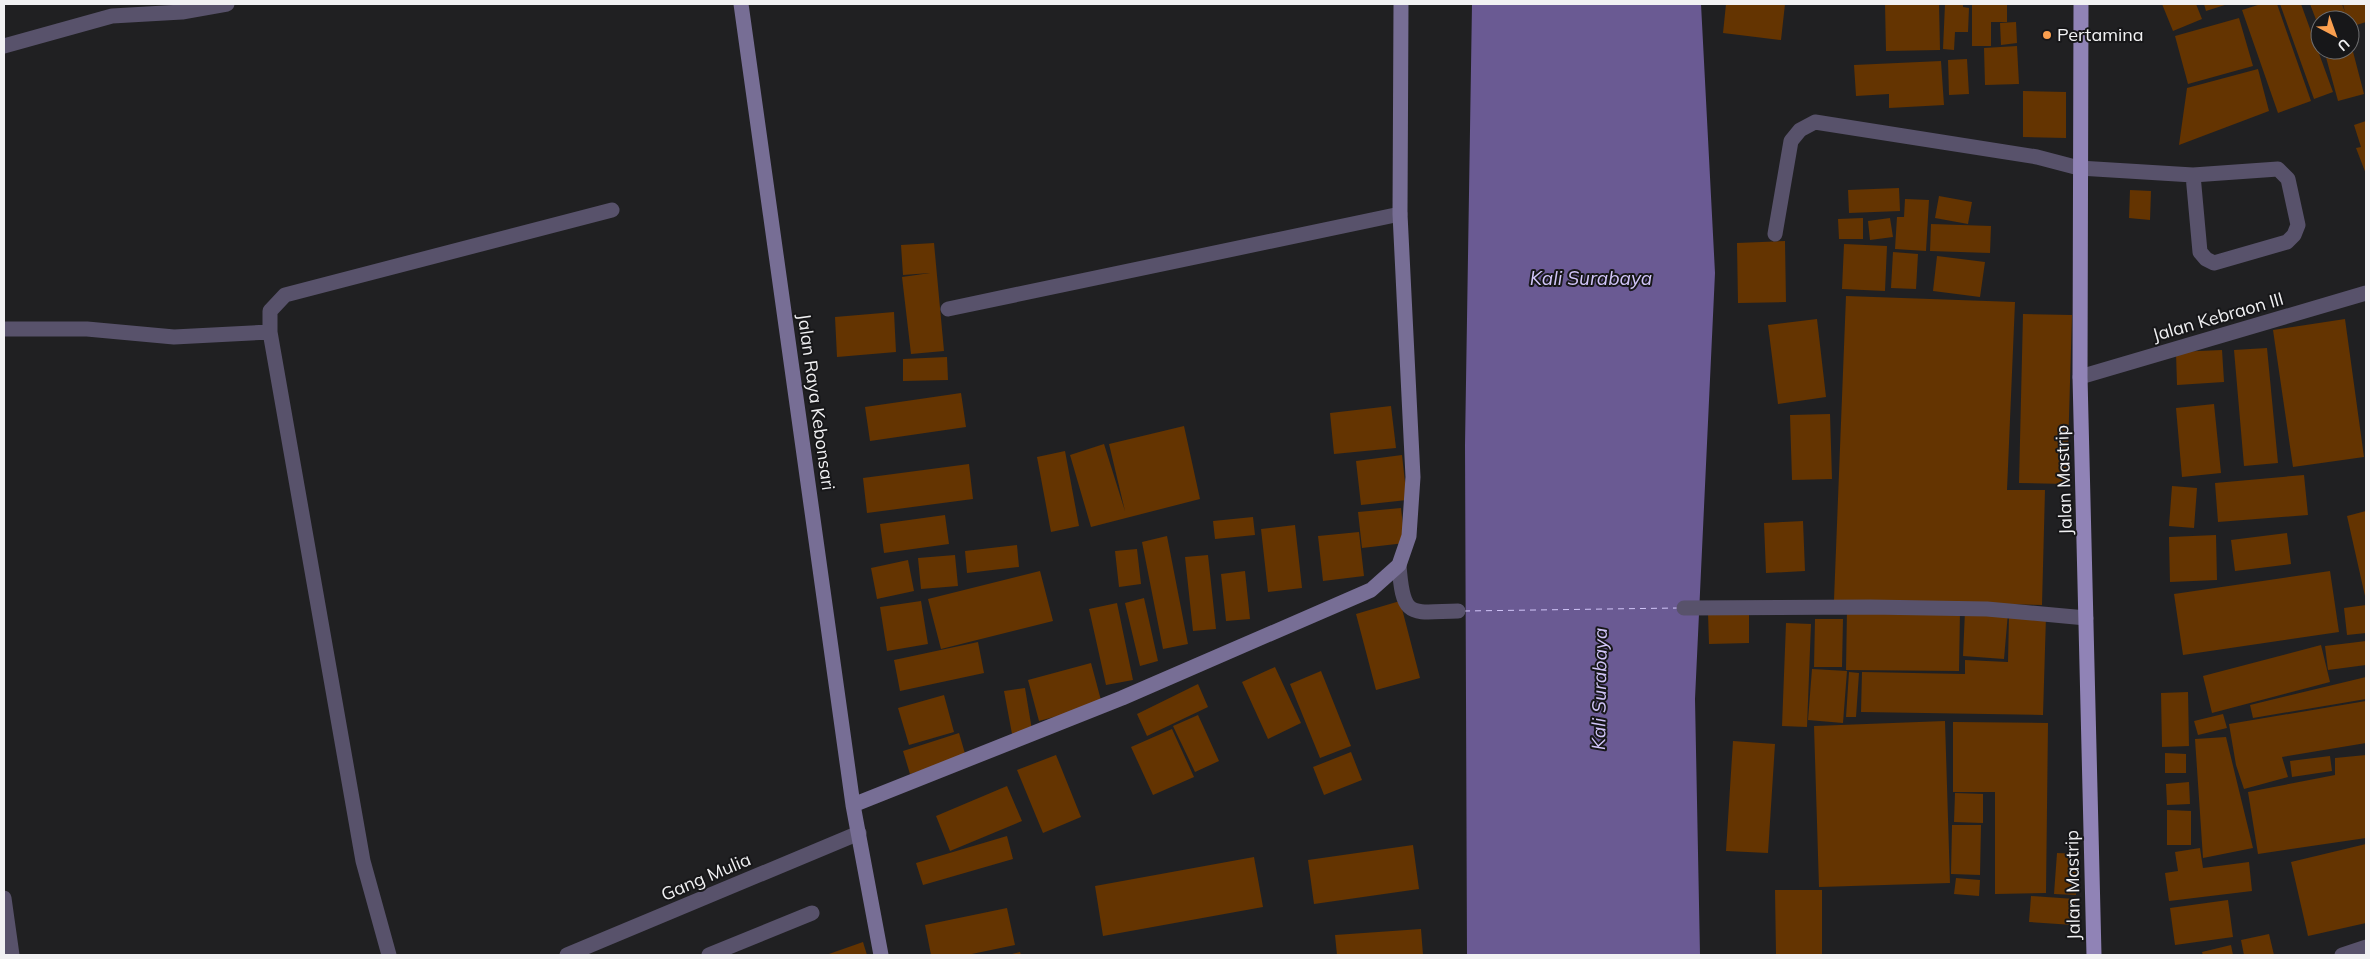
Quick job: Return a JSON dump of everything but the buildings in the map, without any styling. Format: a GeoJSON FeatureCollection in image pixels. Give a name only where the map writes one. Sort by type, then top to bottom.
{"type":"FeatureCollection","features":[{"type":"Feature","properties":{"kind":"main road","name":"Jalan Mastrip"},"geometry":{"type":"LineString","coordinates":[[2081,4],[2079,168],[2080,377],[2094,955]]}},
{"type":"Feature","properties":{"kind":"street"},"geometry":{"type":"LineString","coordinates":[[4,46],[112,16],[182,12],[228,4]]}},
{"type":"Feature","properties":{"kind":"street","name":"Jalan Raya Kebonsari"},"geometry":{"type":"LineString","coordinates":[[740,4],[853,805],[881,955]]}},
{"type":"Feature","properties":{"kind":"street"},"geometry":{"type":"LineString","coordinates":[[1401,4],[1400,214],[1413,477],[1409,536],[1398,566],[1400,592],[1406,605],[1415,612],[1458,611]]}},
{"type":"Feature","properties":{"kind":"street"},"geometry":{"type":"LineString","coordinates":[[1776,234],[1791,141],[1800,130],[1815,122],[2036,158],[2079,168],[2193,175],[2278,169],[2288,179],[2298,226],[2294,235],[2286,242],[2214,263],[2206,259],[2200,252],[2193,175]]}},
{"type":"Feature","properties":{"kind":"street"},"geometry":{"type":"LineString","coordinates":[[389,955],[363,862],[270,332],[270,311],[285,295],[612,210]]}},
{"type":"Feature","properties":{"kind":"street"},"geometry":{"type":"LineString","coordinates":[[948,309],[1400,214]]}},
{"type":"Feature","properties":{"kind":"street","name":"Jalan Kebraon III"},"geometry":{"type":"LineString","coordinates":[[2080,377],[2366,293]]}},
{"type":"Feature","properties":{"kind":"street"},"geometry":{"type":"LineString","coordinates":[[4,329],[87,330],[174,337],[270,332]]}},
{"type":"Feature","properties":{"kind":"street"},"geometry":{"type":"LineString","coordinates":[[853,805],[1122,698],[1371,590],[1398,566]]}},
{"type":"Feature","properties":{"kind":"street"},"geometry":{"type":"LineString","coordinates":[[1684,608],[1870,607],[1977,609],[2086,618]]}},
{"type":"Feature","properties":{"kind":"street","name":"Gang Mulia"},"geometry":{"type":"LineString","coordinates":[[567,955],[859,833]]}},
{"type":"Feature","properties":{"kind":"street"},"geometry":{"type":"LineString","coordinates":[[4,898],[12,955]]}},
{"type":"Feature","properties":{"kind":"street"},"geometry":{"type":"LineString","coordinates":[[708,955],[812,913]]}},
{"type":"Feature","properties":{"kind":"street"},"geometry":{"type":"LineString","coordinates":[[2342,955],[2366,947]]}},
{"type":"Feature","properties":{"kind":"water","name":"Kali Surabaya"},"geometry":{"type":"Polygon","coordinates":[[[1472,4],[1701,4],[1715,273],[1695,699],[1700,955],[1467,955],[1465,445],[1472,4]]]}},
{"type":"Feature","properties":{"kind":"ferry route"},"geometry":{"type":"LineString","coordinates":[[1464,611],[1678,608]]}},
{"type":"Feature","properties":{"kind":"place","name":"Pertamina"},"geometry":{"type":"Point","coordinates":[2047,35]}}]}
